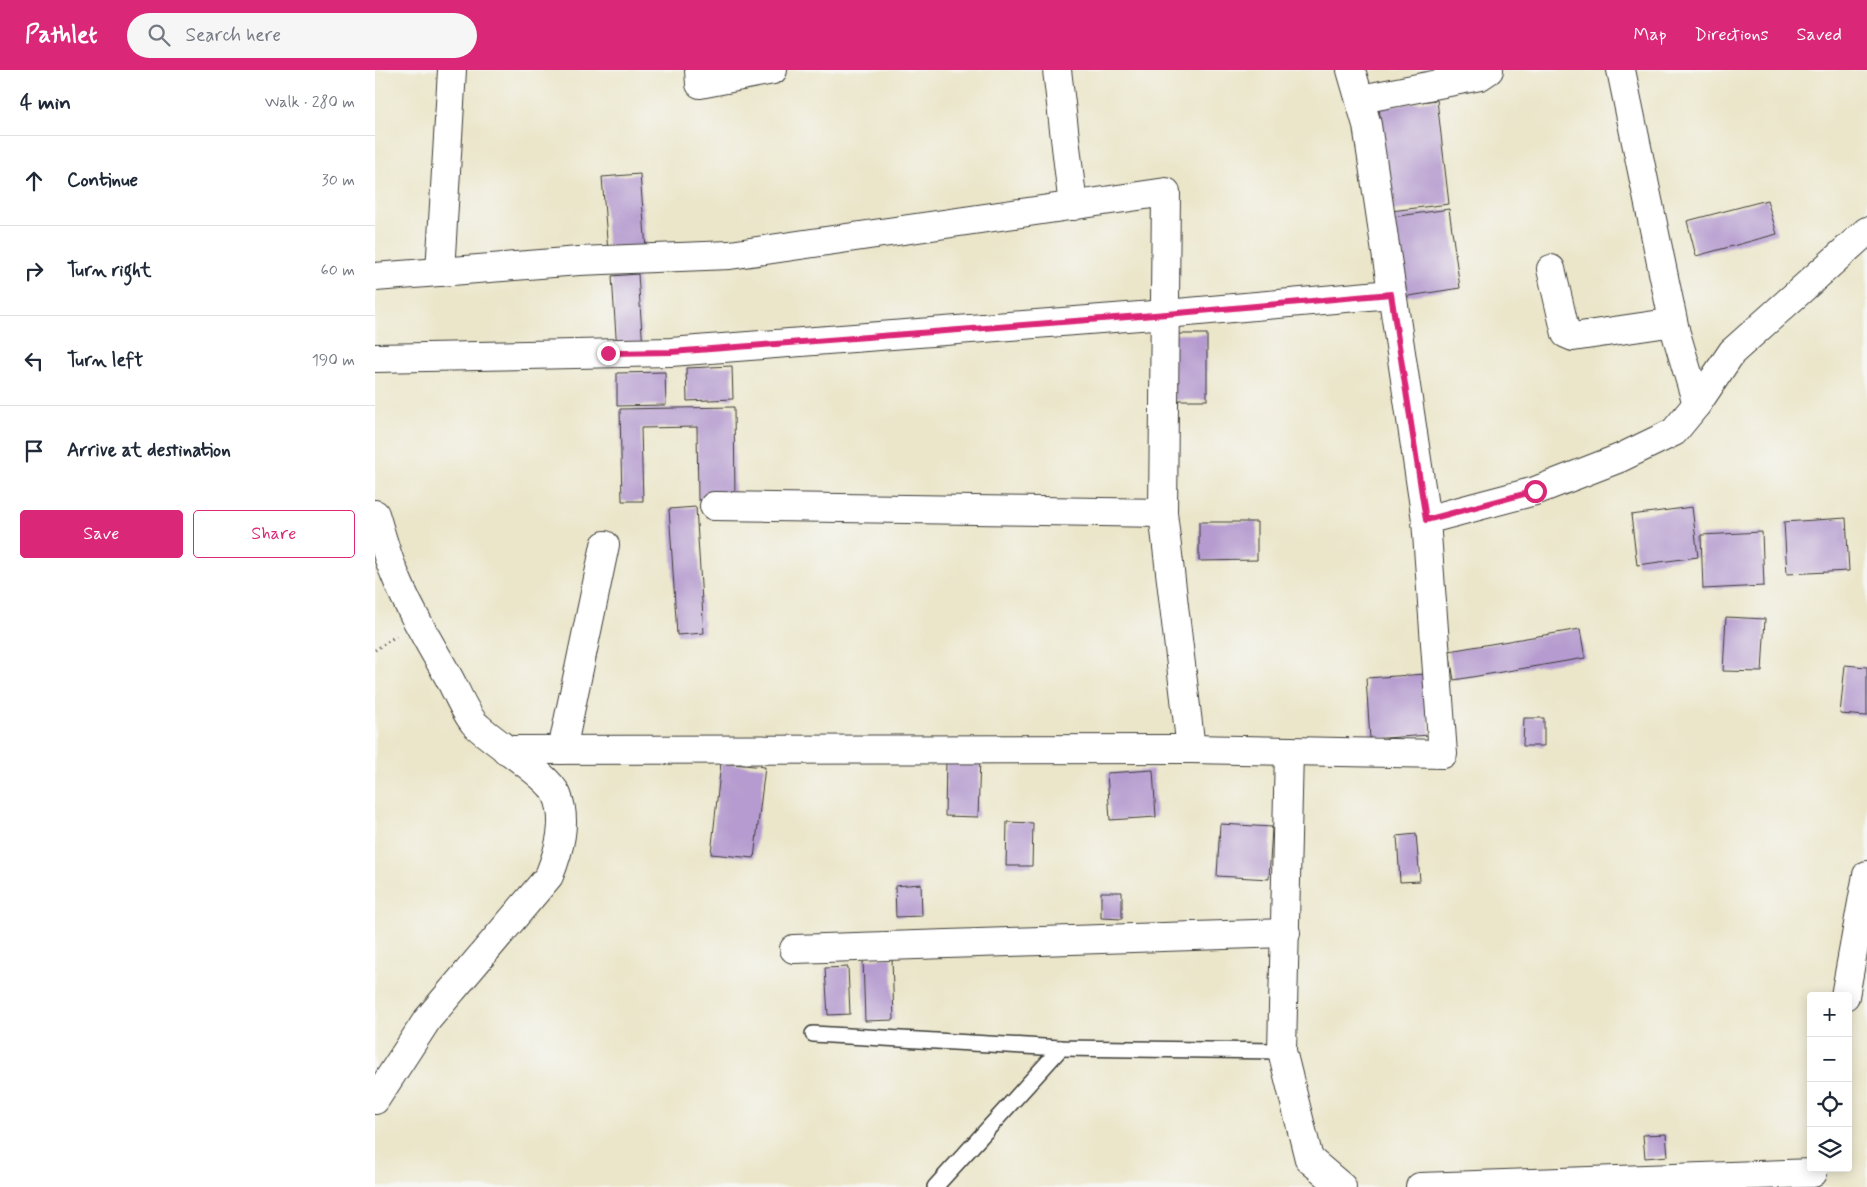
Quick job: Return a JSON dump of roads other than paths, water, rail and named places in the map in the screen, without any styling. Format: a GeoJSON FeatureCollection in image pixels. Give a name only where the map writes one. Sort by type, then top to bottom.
{"type":"FeatureCollection","features":[{"type":"Feature","properties":{"kind":"street"},"geometry":{"type":"LineString","coordinates":[[440,272],[452,70]]}},
{"type":"Feature","properties":{"kind":"street"},"geometry":{"type":"LineString","coordinates":[[699,70],[701,84],[773,70]]}},
{"type":"Feature","properties":{"kind":"street"},"geometry":{"type":"LineString","coordinates":[[1057,70],[1073,206]]}},
{"type":"Feature","properties":{"kind":"street"},"geometry":{"type":"LineString","coordinates":[[506,750],[1191,749],[1443,754],[1426,520],[1367,125],[1361,99],[1351,70]]}},
{"type":"Feature","properties":{"kind":"street"},"geometry":{"type":"LineString","coordinates":[[1361,99],[1481,76],[1489,70]]}},
{"type":"Feature","properties":{"kind":"street"},"geometry":{"type":"LineString","coordinates":[[1621,70],[1675,330],[1697,404]]}},
{"type":"Feature","properties":{"kind":"street"},"geometry":{"type":"LineString","coordinates":[[375,277],[579,261],[730,255],[1166,192],[1167,314],[1163,513],[1191,749]]}},
{"type":"Feature","properties":{"kind":"street"},"geometry":{"type":"LineString","coordinates":[[1426,520],[1535,491],[1620,458],[1674,432],[1697,404],[1732,352],[1867,232]]}},
{"type":"Feature","properties":{"kind":"street"},"geometry":{"type":"LineString","coordinates":[[1551,269],[1566,334],[1573,337],[1668,324],[1675,330]]}},
{"type":"Feature","properties":{"kind":"street"},"geometry":{"type":"LineString","coordinates":[[375,358],[671,352],[1167,314],[1391,294]]}},
{"type":"Feature","properties":{"kind":"street"},"geometry":{"type":"LineString","coordinates":[[715,506],[1163,513]]}},
{"type":"Feature","properties":{"kind":"street"},"geometry":{"type":"LineString","coordinates":[[375,514],[394,572],[418,622],[473,722],[534,771],[556,793],[561,810],[562,832],[556,858],[549,876],[427,1020],[375,1100]]}},
{"type":"Feature","properties":{"kind":"street"},"geometry":{"type":"LineString","coordinates":[[562,750],[605,545]]}},
{"type":"Feature","properties":{"kind":"street"},"geometry":{"type":"LineString","coordinates":[[1289,751],[1282,1051],[1309,1159],[1341,1187]]}},
{"type":"Feature","properties":{"kind":"street"},"geometry":{"type":"LineString","coordinates":[[1846,992],[1864,911],[1867,875]]}},
{"type":"Feature","properties":{"kind":"street"},"geometry":{"type":"LineString","coordinates":[[794,949],[1286,934]]}},
{"type":"Feature","properties":{"kind":"street"},"geometry":{"type":"LineString","coordinates":[[1420,1187],[1814,1176]]}},
{"type":"Feature","properties":{"kind":"lane"},"geometry":{"type":"LineString","coordinates":[[813,1034],[1061,1048],[1282,1051]]}},
{"type":"Feature","properties":{"kind":"lane"},"geometry":{"type":"LineString","coordinates":[[935,1187],[1061,1048]]}}]}
